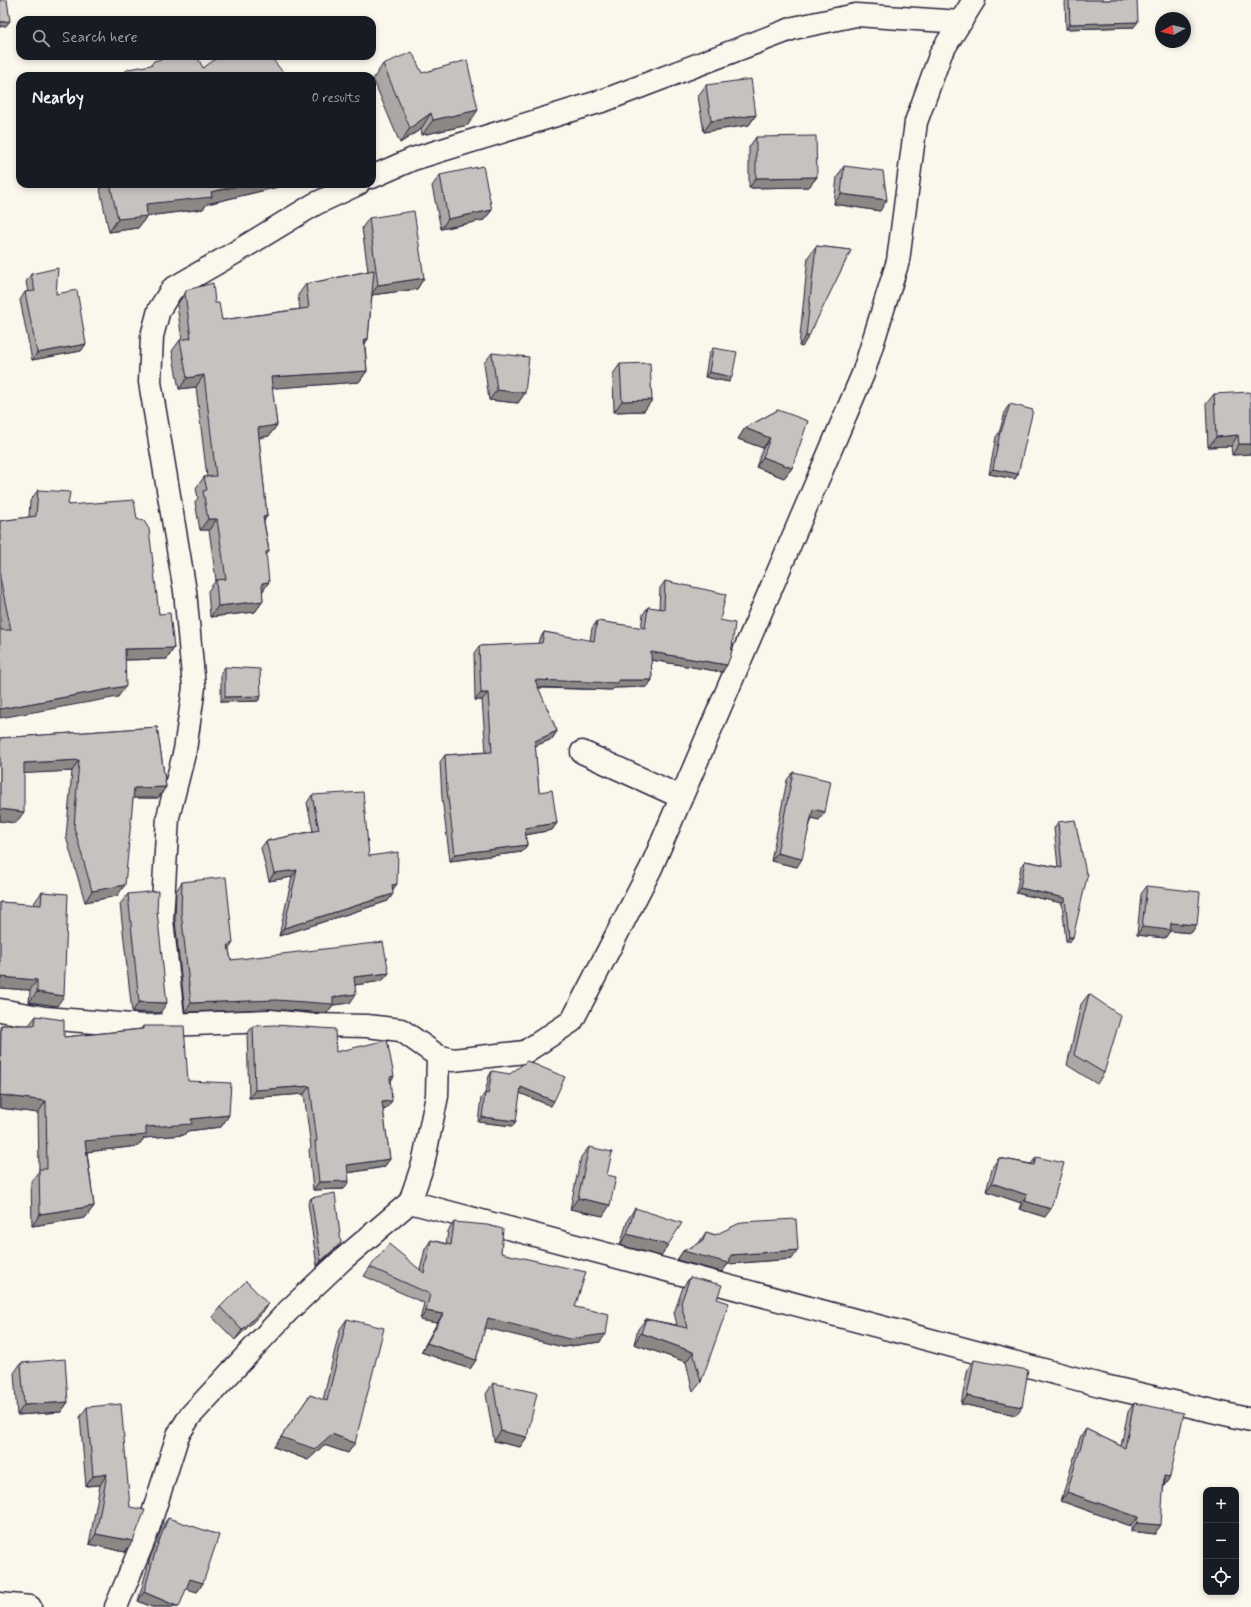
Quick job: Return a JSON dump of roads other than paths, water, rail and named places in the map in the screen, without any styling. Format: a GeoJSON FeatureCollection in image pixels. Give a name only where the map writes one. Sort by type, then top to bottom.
{"type":"FeatureCollection","features":[{"type":"Feature","properties":{"kind":"street"},"geometry":{"type":"LineString","coordinates":[[0,1010],[45,1018],[144,1026],[270,1021],[309,1025],[367,1026],[401,1030],[438,1056],[453,1060],[525,1052],[572,1021],[651,868],[863,374],[898,261],[916,122],[942,53],[974,0]]}},
{"type":"Feature","properties":{"kind":"street"},"geometry":{"type":"LineString","coordinates":[[376,176],[413,159],[605,100],[794,28],[856,15],[961,22]]}},
{"type":"Feature","properties":{"kind":"street"},"geometry":{"type":"LineString","coordinates":[[174,1025],[162,920],[168,825],[185,750],[194,687],[185,591],[150,382],[152,336],[159,310],[172,289],[315,204],[349,188]]}},
{"type":"Feature","properties":{"kind":"street"},"geometry":{"type":"LineString","coordinates":[[582,752],[682,797]]}},
{"type":"Feature","properties":{"kind":"street"},"geometry":{"type":"LineString","coordinates":[[116,1607],[146,1535],[178,1435],[190,1416],[288,1311],[342,1260],[410,1202],[423,1164],[436,1096],[438,1056]]}},
{"type":"Feature","properties":{"kind":"street"},"geometry":{"type":"LineString","coordinates":[[410,1202],[1100,1385],[1251,1420]]}},
{"type":"Feature","properties":{"kind":"street"},"geometry":{"type":"LineString","coordinates":[[0,1604],[30,1607]]}}]}
